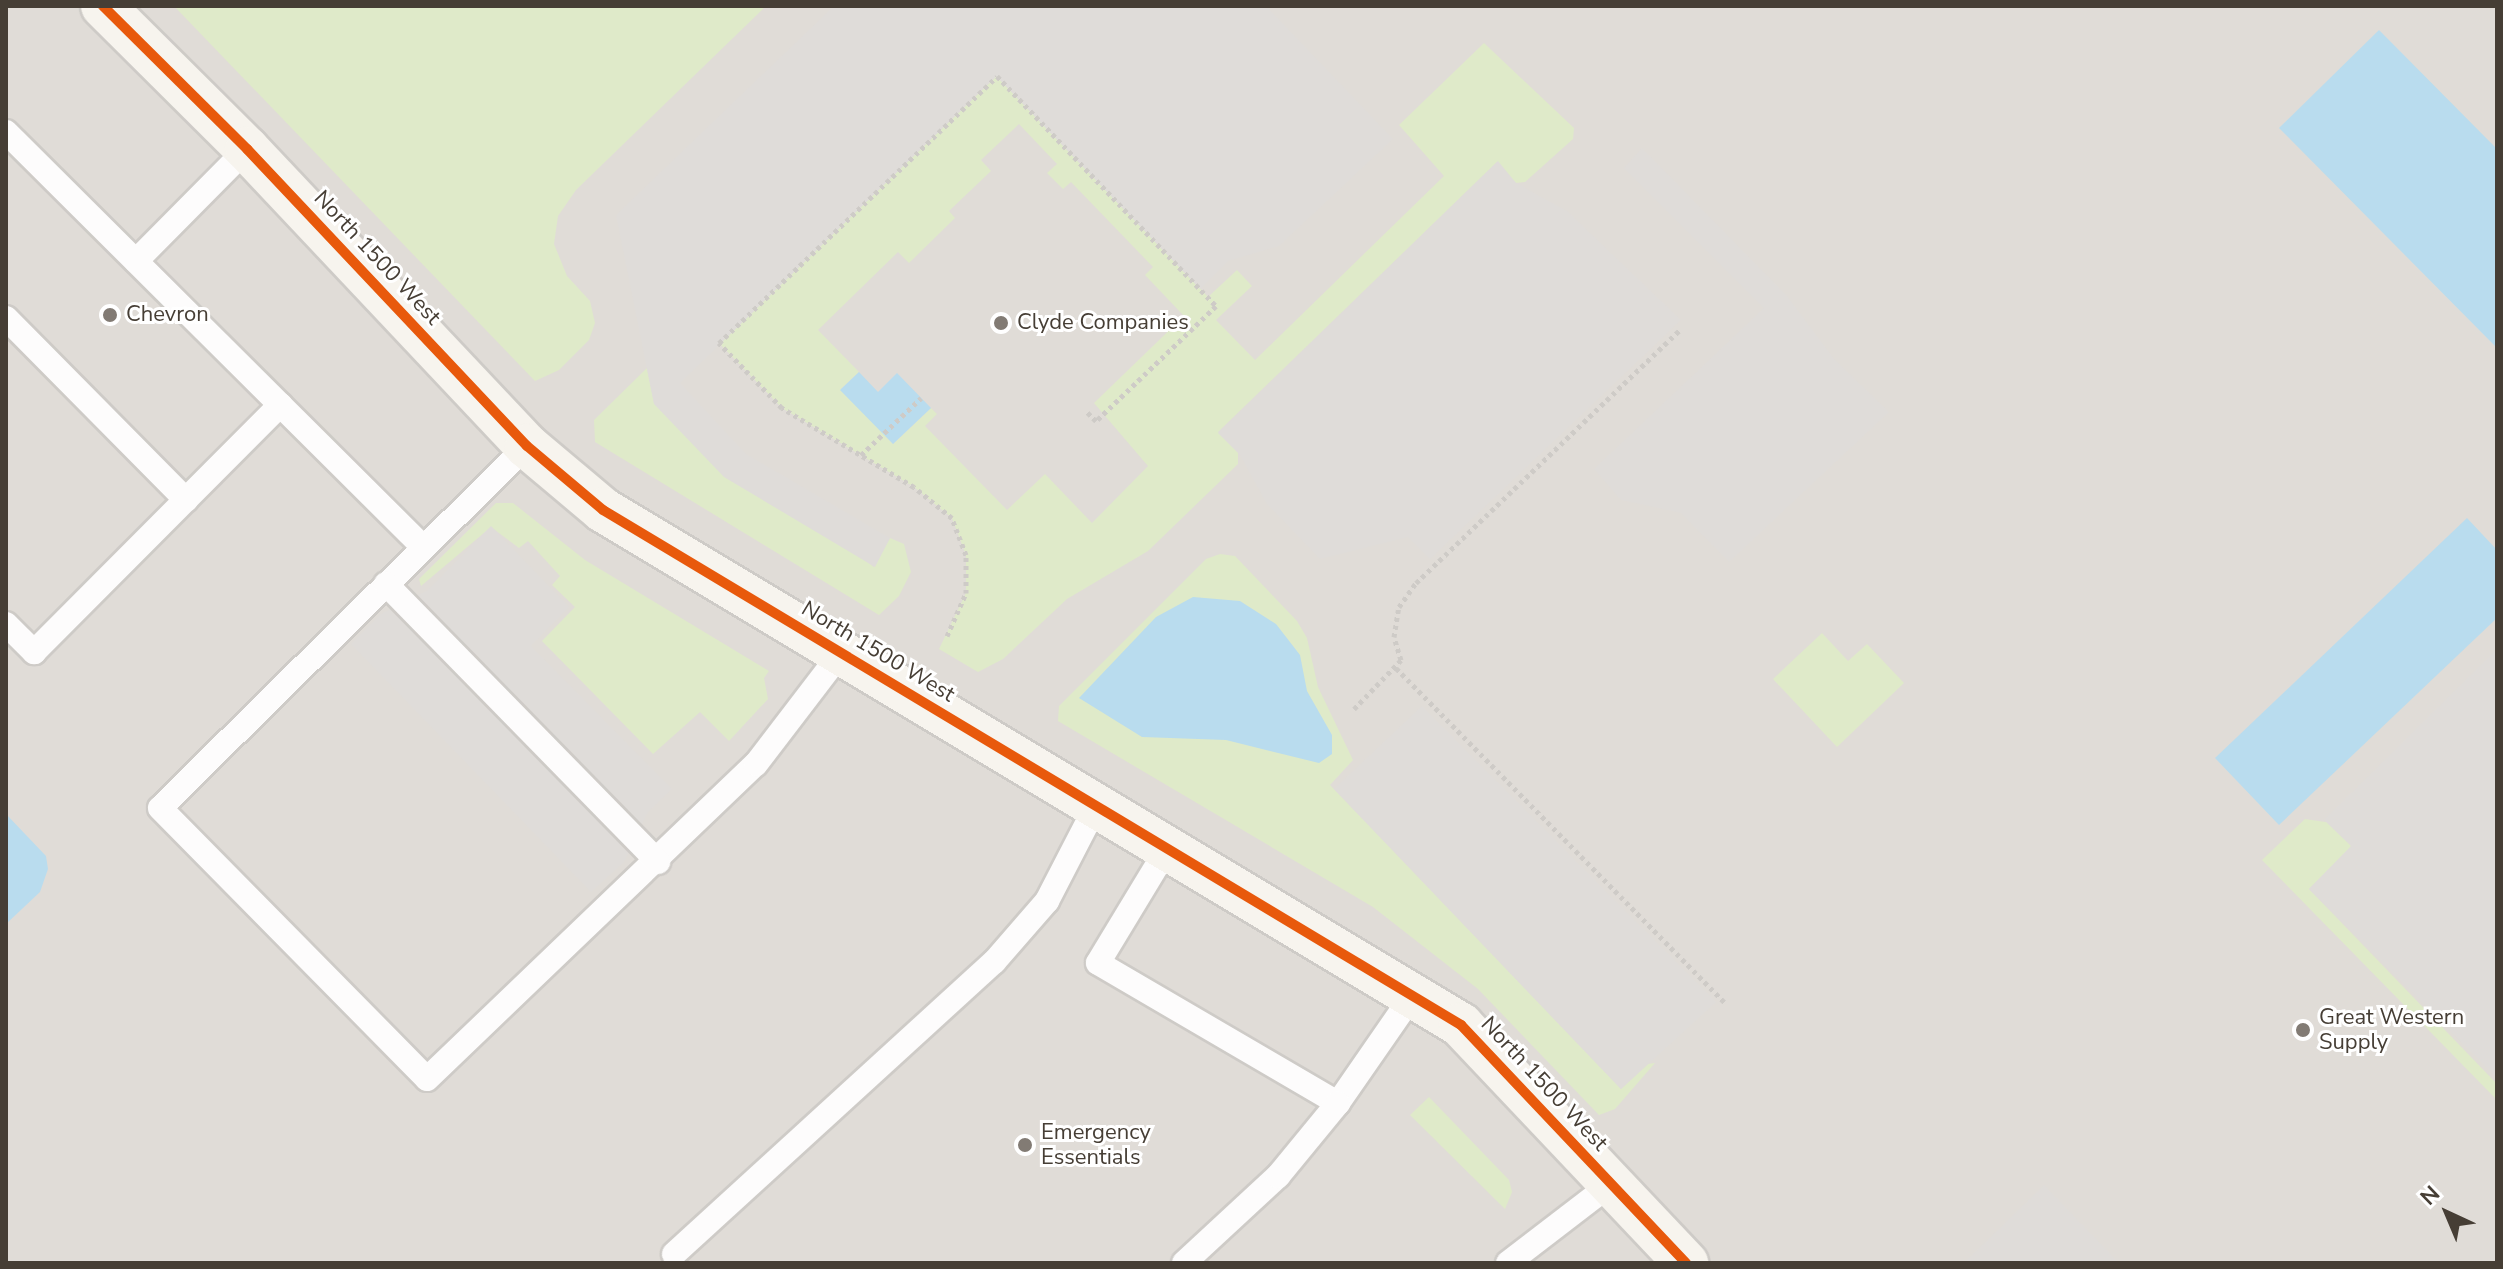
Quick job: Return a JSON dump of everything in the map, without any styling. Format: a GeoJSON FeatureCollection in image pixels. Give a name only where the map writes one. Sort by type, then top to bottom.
{"type":"FeatureCollection","features":[{"type":"Feature","properties":{"kind":"street","name":"North 1500 West"},"geometry":{"type":"LineString","coordinates":[[103,6],[247,149],[527,446],[603,510],[1461,1025],[1686,1263]]}},
{"type":"Feature","properties":{"kind":"lane"},"geometry":{"type":"LineString","coordinates":[[6,132],[423,547]]}},
{"type":"Feature","properties":{"kind":"lane"},"geometry":{"type":"LineString","coordinates":[[136,261],[247,149]]}},
{"type":"Feature","properties":{"kind":"lane"},"geometry":{"type":"LineString","coordinates":[[6,318],[186,500]]}},
{"type":"Feature","properties":{"kind":"lane"},"geometry":{"type":"LineString","coordinates":[[6,624],[34,652],[280,405]]}},
{"type":"Feature","properties":{"kind":"lane"},"geometry":{"type":"LineString","coordinates":[[527,446],[160,808],[427,1079],[658,862],[756,764],[841,653]]}},
{"type":"Feature","properties":{"kind":"lane"},"geometry":{"type":"LineString","coordinates":[[386,584],[658,862]]}},
{"type":"Feature","properties":{"kind":"lane"},"geometry":{"type":"LineString","coordinates":[[674,1254],[994,962],[1047,901],[1096,806]]}},
{"type":"Feature","properties":{"kind":"lane"},"geometry":{"type":"LineString","coordinates":[[1167,849],[1098,963],[1338,1103]]}},
{"type":"Feature","properties":{"kind":"lane"},"geometry":{"type":"LineString","coordinates":[[1184,1263],[1278,1176],[1338,1103],[1412,996]]}},
{"type":"Feature","properties":{"kind":"lane"},"geometry":{"type":"LineString","coordinates":[[1508,1263],[1611,1184]]}},
{"type":"Feature","properties":{"kind":"path"},"geometry":{"type":"LineString","coordinates":[[947,636],[966,593],[966,555],[952,518],[861,455],[782,408],[719,343],[997,76],[1216,306],[1096,421],[1086,411]]}},
{"type":"Feature","properties":{"kind":"path"},"geometry":{"type":"LineString","coordinates":[[1354,709],[1401,660],[1394,637],[1399,607],[1416,583],[1680,330]]}},
{"type":"Feature","properties":{"kind":"path"},"geometry":{"type":"LineString","coordinates":[[861,455],[921,398]]}},
{"type":"Feature","properties":{"kind":"path"},"geometry":{"type":"LineString","coordinates":[[1396,668],[1725,1003]]}},
{"type":"Feature","properties":{"kind":"shaded area"},"geometry":{"type":"Polygon","coordinates":[[[6,6],[2497,6],[2497,1263],[6,1263],[6,6]]]}},
{"type":"Feature","properties":{"kind":"shaded area"},"geometry":{"type":"Polygon","coordinates":[[[834,6],[1266,6],[1393,139],[1279,246],[1228,261],[1200,289],[996,76],[680,383],[746,454],[890,538],[875,567],[724,477],[654,404],[616,215],[834,6]]]}},
{"type":"Feature","properties":{"kind":"shaded area"},"geometry":{"type":"Polygon","coordinates":[[[1642,148],[1787,296],[1834,359],[1889,412],[1729,562],[1681,513],[1621,500],[1594,469],[1764,308],[1624,168],[1642,148]]]}},
{"type":"Feature","properties":{"kind":"shaded area"},"geometry":{"type":"Polygon","coordinates":[[[1498,161],[1516,183],[1567,211],[1681,320],[1430,559],[1408,537],[1320,559],[1267,504],[1240,455],[1218,433],[1498,161]]]}},
{"type":"Feature","properties":{"kind":"shaded area"},"geometry":{"type":"Polygon","coordinates":[[[491,526],[569,607],[531,646],[672,789],[648,812],[624,862],[591,892],[351,644],[381,614],[428,590],[491,526]]]}},
{"type":"Feature","properties":{"kind":"shaded area"},"geometry":{"type":"Polygon","coordinates":[[[2497,649],[2497,1078],[2309,889],[2351,846],[2324,820],[2497,649]]]}},
{"type":"Feature","properties":{"kind":"shaded area"},"geometry":{"type":"Polygon","coordinates":[[[1422,706],[1716,1002],[1621,1089],[1334,789],[1422,706]]]}},
{"type":"Feature","properties":{"kind":"shaded area"},"geometry":{"type":"Polygon","coordinates":[[[2044,1185],[2119,1263],[1964,1263],[2044,1185]]]}},
{"type":"Feature","properties":{"kind":"green space"},"geometry":{"type":"Polygon","coordinates":[[[174,6],[766,6],[576,190],[558,216],[554,244],[567,276],[590,301],[595,323],[589,340],[559,370],[535,381],[174,6]]]}},
{"type":"Feature","properties":{"kind":"green space"},"geometry":{"type":"Polygon","coordinates":[[[1484,43],[1574,128],[1573,139],[1525,182],[1516,183],[1497,162],[1218,432],[1238,452],[1238,464],[1148,551],[1067,599],[1003,659],[978,672],[939,649],[966,593],[966,555],[952,518],[914,487],[782,408],[719,343],[997,76],[1208,297],[1237,270],[1252,286],[1216,320],[1255,360],[1444,176],[1399,125],[1484,43]],[[1019,124],[981,160],[991,171],[949,211],[955,218],[909,263],[898,252],[818,330],[859,372],[841,389],[893,444],[931,408],[937,414],[925,426],[1007,510],[1045,474],[1092,523],[1148,466],[1094,403],[1184,316],[1145,275],[1153,267],[1071,182],[1063,189],[1047,173],[1057,164],[1019,124]]]}},
{"type":"Feature","properties":{"kind":"green space"},"geometry":{"type":"Polygon","coordinates":[[[647,368],[654,403],[874,567],[890,538],[904,544],[911,572],[899,596],[879,615],[595,442],[594,420],[647,368]]]}},
{"type":"Feature","properties":{"kind":"green space"},"geometry":{"type":"Polygon","coordinates":[[[496,503],[513,503],[585,560],[769,671],[764,678],[768,699],[729,741],[700,712],[653,754],[542,641],[575,607],[552,585],[560,576],[528,541],[519,548],[491,527],[421,586],[419,579],[496,503]]]}},
{"type":"Feature","properties":{"kind":"green space"},"geometry":{"type":"Polygon","coordinates":[[[1220,554],[1235,556],[1297,621],[1307,638],[1318,687],[1353,760],[1330,785],[1621,1089],[1648,1064],[1655,1063],[1615,1109],[1599,1115],[1478,989],[1373,907],[1058,721],[1059,706],[1206,559],[1220,554]]]}},
{"type":"Feature","properties":{"kind":"green space"},"geometry":{"type":"Polygon","coordinates":[[[1822,633],[1848,661],[1867,644],[1904,683],[1837,747],[1773,679],[1822,633]]]}},
{"type":"Feature","properties":{"kind":"green space"},"geometry":{"type":"Polygon","coordinates":[[[2305,819],[2332,823],[2352,846],[2309,889],[2497,1084],[2497,1100],[2262,860],[2305,819]]]}},
{"type":"Feature","properties":{"kind":"green space"},"geometry":{"type":"Polygon","coordinates":[[[1429,1097],[1509,1180],[1512,1192],[1505,1209],[1410,1115],[1429,1097]]]}},
{"type":"Feature","properties":{"kind":"water"},"geometry":{"type":"Polygon","coordinates":[[[2379,30],[2497,149],[2497,348],[2279,128],[2379,30]]]}},
{"type":"Feature","properties":{"kind":"water"},"geometry":{"type":"Polygon","coordinates":[[[859,372],[878,392],[897,373],[931,408],[893,444],[840,390],[859,372]]]}},
{"type":"Feature","properties":{"kind":"water"},"geometry":{"type":"Polygon","coordinates":[[[2467,518],[2497,550],[2497,618],[2279,825],[2215,758],[2467,518]]]}},
{"type":"Feature","properties":{"kind":"water"},"geometry":{"type":"Polygon","coordinates":[[[1193,597],[1240,601],[1276,624],[1300,655],[1307,691],[1332,735],[1332,754],[1319,763],[1226,740],[1142,737],[1079,698],[1156,617],[1193,597]]]}},
{"type":"Feature","properties":{"kind":"water"},"geometry":{"type":"Polygon","coordinates":[[[6,814],[46,856],[48,869],[40,892],[6,924],[6,814]]]}},
{"type":"Feature","properties":{"kind":"cycle path"},"geometry":{"type":"LineString","coordinates":[[103,6],[247,149],[527,446],[603,510],[1461,1025],[1686,1263]]}},
{"type":"Feature","properties":{"kind":"place","name":"Chevron"},"geometry":{"type":"Point","coordinates":[110,315]}},
{"type":"Feature","properties":{"kind":"place","name":"Clyde Companies"},"geometry":{"type":"Point","coordinates":[1001,323]}},
{"type":"Feature","properties":{"kind":"place","name":"Great Western Supply"},"geometry":{"type":"Point","coordinates":[2303,1030]}},
{"type":"Feature","properties":{"kind":"place","name":"Emergency Essentials"},"geometry":{"type":"Point","coordinates":[1025,1145]}}]}
